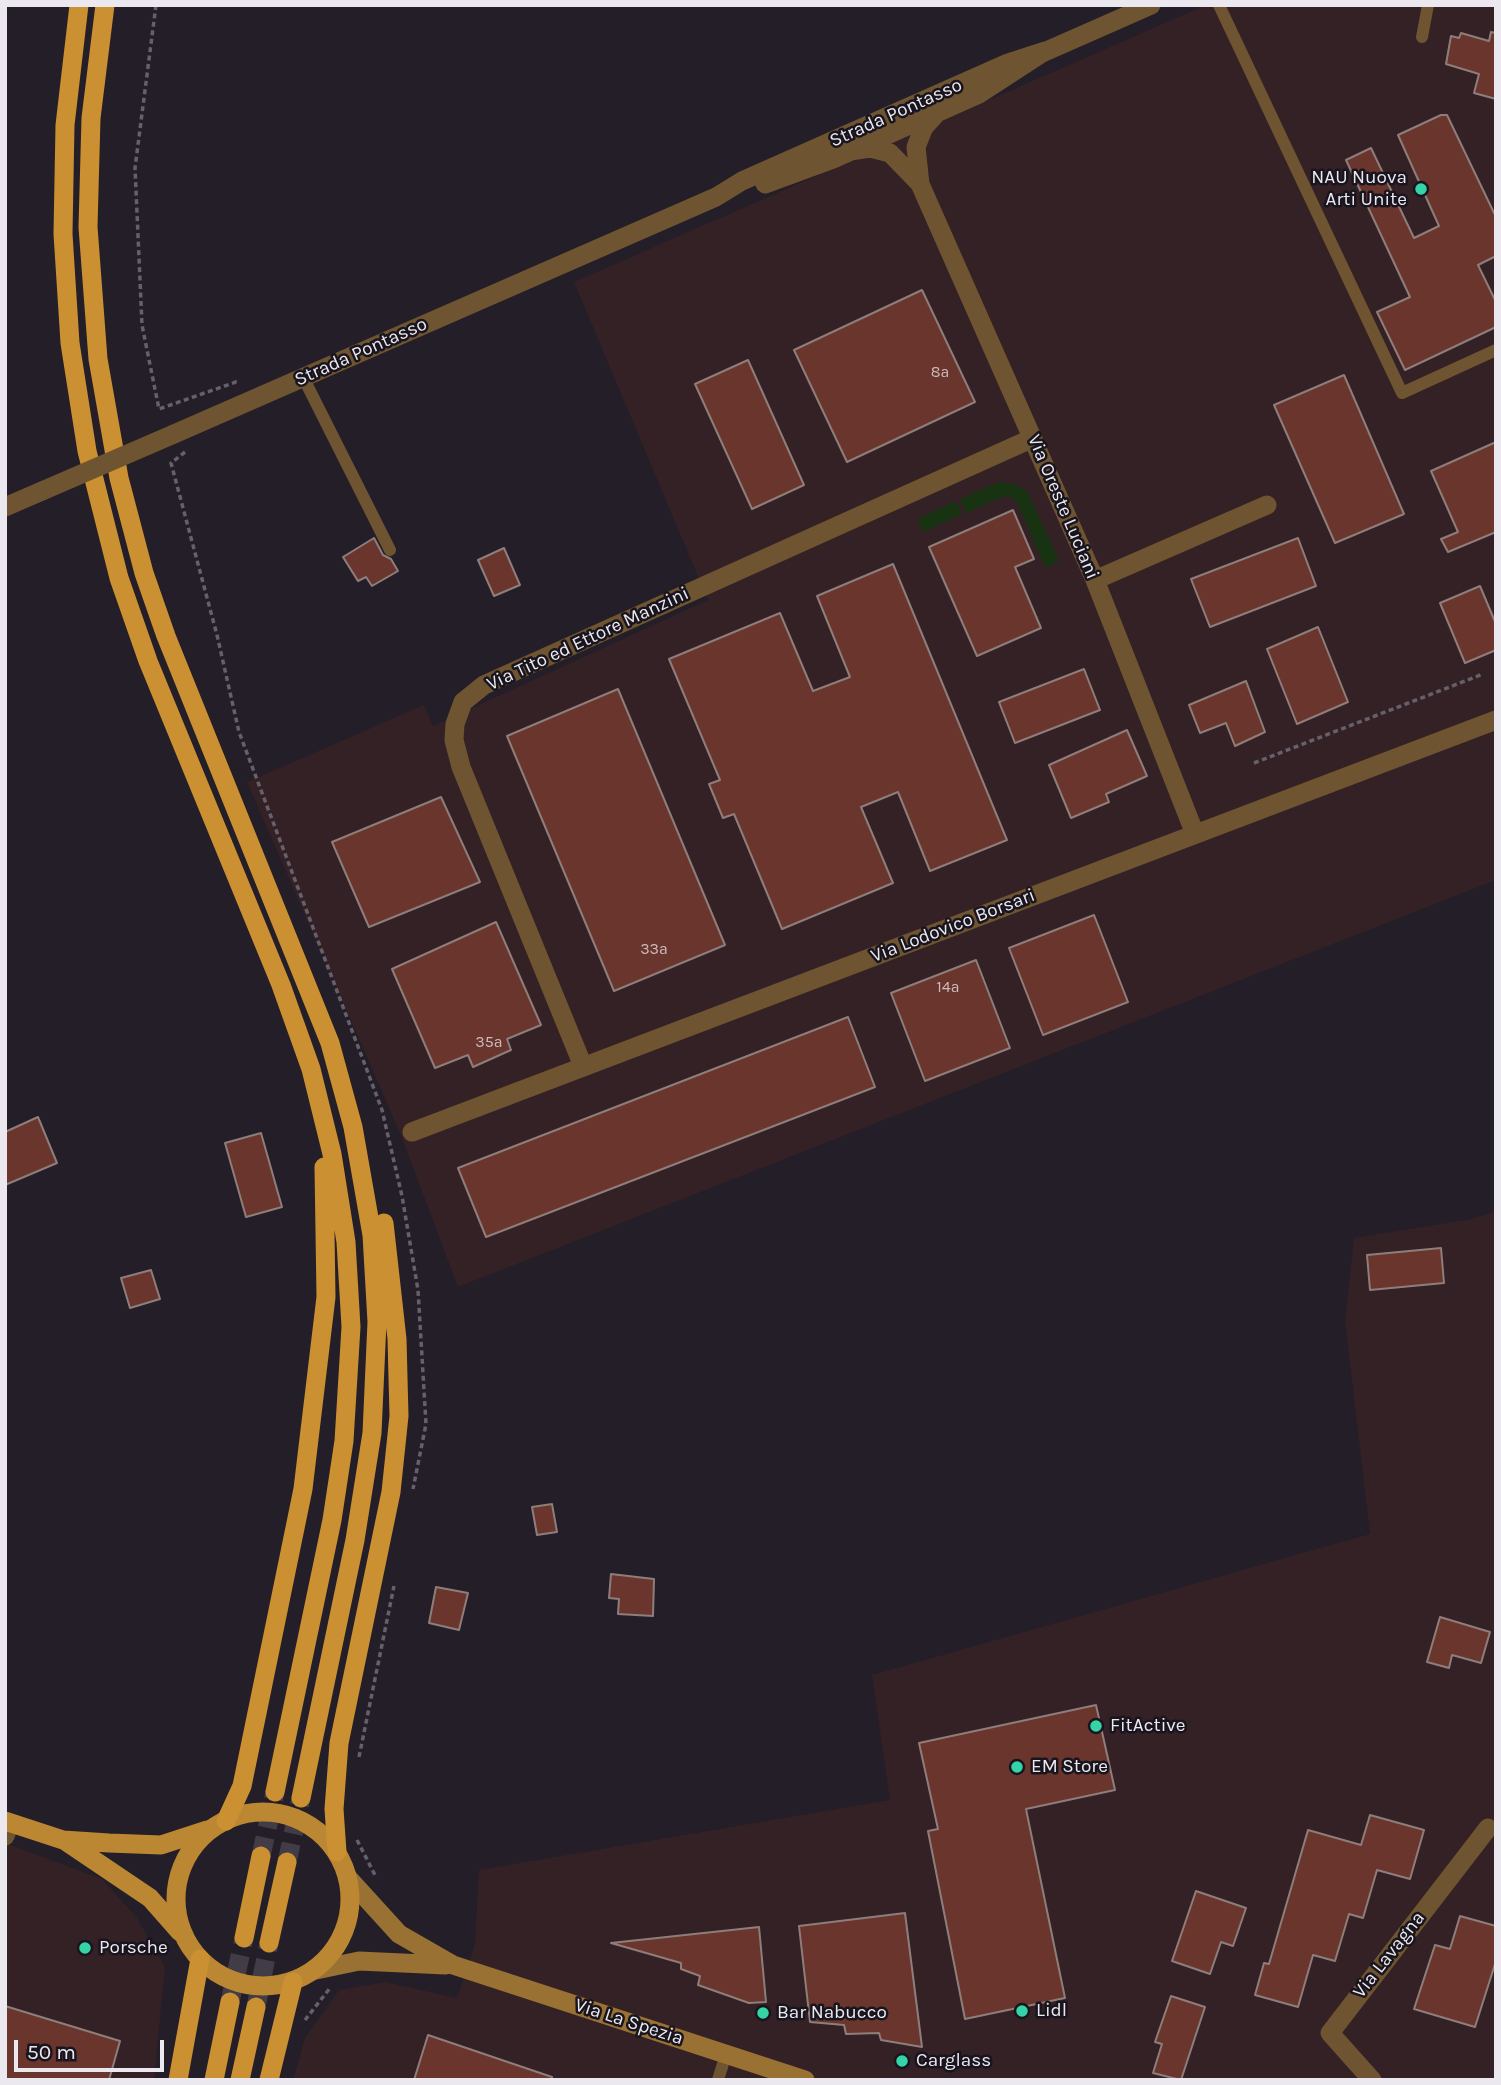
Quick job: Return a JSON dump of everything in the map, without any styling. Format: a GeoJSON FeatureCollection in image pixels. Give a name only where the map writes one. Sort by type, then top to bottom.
{"type":"FeatureCollection","features":[{"type":"Feature","properties":{"kind":"highway"},"geometry":{"type":"LineString","coordinates":[[79,5],[64,136],[63,245],[71,354],[87,451],[113,557],[141,641],[285,996],[311,1069],[328,1134],[344,1221],[351,1306],[350,1373],[332,1520],[275,1792]]}},
{"type":"Feature","properties":{"kind":"highway"},"geometry":{"type":"LineString","coordinates":[[105,5],[91,118],[88,227],[98,359],[119,478],[144,573],[166,636],[361,1122],[383,1221],[397,1339],[399,1416],[391,1492],[339,1743],[334,1809],[337,1852]]}},
{"type":"Feature","properties":{"kind":"highway"},"geometry":{"type":"LineString","coordinates":[[301,1798],[359,1519],[374,1410],[377,1366],[377,1301],[369,1213],[337,1063]]}},
{"type":"Feature","properties":{"kind":"highway"},"geometry":{"type":"LineString","coordinates":[[218,1825],[242,1786],[303,1489],[326,1297],[325,1181],[311,1069]]}},
{"type":"Feature","properties":{"kind":"highway"},"geometry":{"type":"LineString","coordinates":[[244,1938],[261,1856]]}},
{"type":"Feature","properties":{"kind":"highway"},"geometry":{"type":"LineString","coordinates":[[270,1943],[287,1862]]}},
{"type":"Feature","properties":{"kind":"highway"},"geometry":{"type":"LineString","coordinates":[[178,2080],[200,1959]]}},
{"type":"Feature","properties":{"kind":"highway"},"geometry":{"type":"LineString","coordinates":[[269,2080],[293,1982]]}},
{"type":"Feature","properties":{"kind":"highway"},"geometry":{"type":"LineString","coordinates":[[214,2080],[230,2002]]}},
{"type":"Feature","properties":{"kind":"highway"},"geometry":{"type":"LineString","coordinates":[[240,2080],[256,2007]]}},
{"type":"Feature","properties":{"kind":"main road","name":"Via La Spezia"},"geometry":{"type":"LineString","coordinates":[[7,1827],[63,1840],[161,1845],[237,1816],[265,1812],[293,1817],[318,1831],[337,1852],[348,1878],[351,1904],[346,1929],[334,1952],[316,1970]]}},
{"type":"Feature","properties":{"kind":"main road","name":"Via La Spezia"},"geometry":{"type":"LineString","coordinates":[[186,1938],[177,1915],[179,1879],[194,1846],[218,1825]]}},
{"type":"Feature","properties":{"kind":"main road","name":"Via La Spezia"},"geometry":{"type":"LineString","coordinates":[[63,1840],[150,1898],[186,1938],[200,1959],[220,1975],[243,1984],[268,1987],[293,1982],[316,1970],[359,1961],[453,1965]]}},
{"type":"Feature","properties":{"kind":"main road","name":"Via La Spezia"},"geometry":{"type":"LineString","coordinates":[[348,1878],[399,1934],[453,1965],[804,2080]]}},
{"type":"Feature","properties":{"kind":"street","name":"Strada Pontasso"},"geometry":{"type":"LineString","coordinates":[[5,507],[716,197],[742,181],[1008,63],[1045,51],[1151,5]]}},
{"type":"Feature","properties":{"kind":"street","name":"Strada Pontasso"},"geometry":{"type":"LineString","coordinates":[[783,163],[830,151],[943,110],[979,94],[1045,51]]}},
{"type":"Feature","properties":{"kind":"street","name":"Strada Pontasso"},"geometry":{"type":"LineString","coordinates":[[716,197],[751,189],[850,151],[969,90],[1008,63]]}},
{"type":"Feature","properties":{"kind":"street","name":"Via Oreste Luciani"},"geometry":{"type":"LineString","coordinates":[[920,184],[918,142],[927,122],[943,110]]}},
{"type":"Feature","properties":{"kind":"street","name":"Strada Pontasso"},"geometry":{"type":"LineString","coordinates":[[900,125],[920,184]]}},
{"type":"Feature","properties":{"kind":"street","name":"Via Oreste Luciani"},"geometry":{"type":"LineString","coordinates":[[850,151],[870,148],[890,153],[920,184],[1095,580],[1195,834]]}},
{"type":"Feature","properties":{"kind":"street","name":"Via Tito ed Ettore Manzini"},"geometry":{"type":"LineString","coordinates":[[583,1066],[461,767],[454,740],[455,724],[463,702],[484,685],[1033,438]]}},
{"type":"Feature","properties":{"kind":"street"},"geometry":{"type":"LineString","coordinates":[[1095,580],[1267,505]]}},
{"type":"Feature","properties":{"kind":"street","name":"Via Lodovico Borsari"},"geometry":{"type":"LineString","coordinates":[[412,1132],[1496,720]]}},
{"type":"Feature","properties":{"kind":"street","name":"Via Lavagna"},"geometry":{"type":"LineString","coordinates":[[1372,2080],[1330,2033],[1488,1828]]}},
{"type":"Feature","properties":{"kind":"lane"},"geometry":{"type":"LineString","coordinates":[[1219,5],[1402,393],[1496,350]]}},
{"type":"Feature","properties":{"kind":"lane"},"geometry":{"type":"LineString","coordinates":[[1422,37],[1428,5]]}},
{"type":"Feature","properties":{"kind":"lane"},"geometry":{"type":"LineString","coordinates":[[303,377],[390,551]]}},
{"type":"Feature","properties":{"kind":"lane"},"geometry":{"type":"LineString","coordinates":[[718,2080],[726,2054]]}},
{"type":"Feature","properties":{"kind":"path"},"geometry":{"type":"LineString","coordinates":[[1254,763],[1483,674]]}},
{"type":"Feature","properties":{"kind":"path"},"geometry":{"type":"LineString","coordinates":[[299,2028],[328,1988],[340,1985]]}},
{"type":"Feature","properties":{"kind":"shaded area"},"geometry":{"type":"Polygon","coordinates":[[[1206,5],[1496,5],[1496,880],[458,1287],[400,1133],[247,782],[424,705],[433,726],[708,600],[574,282],[1206,5]]]}},
{"type":"Feature","properties":{"kind":"shaded area"},"geometry":{"type":"Polygon","coordinates":[[[1496,1211],[1496,2080],[293,2080],[305,2038],[339,1990],[385,1982],[457,1998],[475,1944],[479,1870],[890,1800],[872,1675],[1370,1534],[1345,1321],[1354,1238],[1472,1219],[1496,1211]]]}},
{"type":"Feature","properties":{"kind":"shaded area"},"geometry":{"type":"Polygon","coordinates":[[[5,1843],[102,1879],[137,1918],[165,1967],[154,2080],[5,2080],[5,1843]]]}},
{"type":"Feature","properties":{"kind":"green space"},"geometry":{"type":"Polygon","coordinates":[[[999,482],[1016,484],[1028,493],[1059,561],[1045,567],[1018,504],[1012,497],[1001,497],[966,513],[960,499],[999,482]]]}},
{"type":"Feature","properties":{"kind":"green space"},"geometry":{"type":"Polygon","coordinates":[[[956,501],[962,514],[923,532],[917,519],[956,501]]]}},
{"type":"Feature","properties":{"kind":"building"},"geometry":{"type":"Polygon","coordinates":[[[1491,32],[1496,33],[1496,99],[1474,93],[1479,74],[1446,64],[1451,36],[1459,38],[1461,33],[1489,41],[1491,32]]]}},
{"type":"Feature","properties":{"kind":"building","name":"NAU Nuova Arti Unite"},"geometry":{"type":"Polygon","coordinates":[[[1441,115],[1447,115],[1496,217],[1496,256],[1478,265],[1496,302],[1496,327],[1405,370],[1377,312],[1410,297],[1346,160],[1371,148],[1414,238],[1439,226],[1398,135],[1441,115]]]}},
{"type":"Feature","properties":{"kind":"building"},"geometry":{"type":"Polygon","coordinates":[[[922,290],[975,402],[847,462],[794,350],[922,290]]]}},
{"type":"Feature","properties":{"kind":"building"},"geometry":{"type":"Polygon","coordinates":[[[748,360],[804,485],[752,509],[695,384],[748,360]]]}},
{"type":"Feature","properties":{"kind":"building"},"geometry":{"type":"Polygon","coordinates":[[[1344,375],[1404,514],[1335,543],[1274,405],[1344,375]]]}},
{"type":"Feature","properties":{"kind":"building"},"geometry":{"type":"Polygon","coordinates":[[[1496,442],[1496,532],[1448,552],[1441,539],[1458,532],[1431,471],[1496,442]]]}},
{"type":"Feature","properties":{"kind":"building"},"geometry":{"type":"Polygon","coordinates":[[[1013,510],[1034,559],[1015,567],[1041,628],[977,656],[929,547],[1013,510]]]}},
{"type":"Feature","properties":{"kind":"building"},"geometry":{"type":"Polygon","coordinates":[[[374,538],[383,555],[391,559],[398,571],[372,586],[366,577],[358,581],[343,557],[374,538]]]}},
{"type":"Feature","properties":{"kind":"building"},"geometry":{"type":"Polygon","coordinates":[[[1298,538],[1316,586],[1210,627],[1191,579],[1298,538]]]}},
{"type":"Feature","properties":{"kind":"building"},"geometry":{"type":"Polygon","coordinates":[[[504,548],[520,585],[494,596],[478,560],[504,548]]]}},
{"type":"Feature","properties":{"kind":"building"},"geometry":{"type":"Polygon","coordinates":[[[893,564],[1007,840],[930,871],[898,792],[861,807],[893,883],[782,929],[734,814],[723,818],[709,784],[720,780],[669,659],[780,613],[813,691],[850,677],[817,596],[893,564]]]}},
{"type":"Feature","properties":{"kind":"building"},"geometry":{"type":"Polygon","coordinates":[[[1480,586],[1496,624],[1496,650],[1465,663],[1440,603],[1480,586]]]}},
{"type":"Feature","properties":{"kind":"building"},"geometry":{"type":"Polygon","coordinates":[[[1318,627],[1348,702],[1297,724],[1267,649],[1318,627]]]}},
{"type":"Feature","properties":{"kind":"building"},"geometry":{"type":"Polygon","coordinates":[[[1084,669],[1100,710],[1015,743],[999,702],[1084,669]]]}},
{"type":"Feature","properties":{"kind":"building"},"geometry":{"type":"Polygon","coordinates":[[[1246,681],[1265,732],[1235,746],[1226,723],[1200,733],[1189,705],[1246,681]]]}},
{"type":"Feature","properties":{"kind":"building"},"geometry":{"type":"Polygon","coordinates":[[[618,689],[725,945],[614,991],[507,736],[618,689]]]}},
{"type":"Feature","properties":{"kind":"building"},"geometry":{"type":"Polygon","coordinates":[[[1127,730],[1147,776],[1106,794],[1109,802],[1071,818],[1049,765],[1127,730]]]}},
{"type":"Feature","properties":{"kind":"building"},"geometry":{"type":"Polygon","coordinates":[[[441,797],[480,882],[369,927],[332,842],[441,797]]]}},
{"type":"Feature","properties":{"kind":"building"},"geometry":{"type":"Polygon","coordinates":[[[1094,915],[1128,1002],[1043,1035],[1009,948],[1094,915]]]}},
{"type":"Feature","properties":{"kind":"building"},"geometry":{"type":"Polygon","coordinates":[[[496,922],[541,1025],[507,1039],[511,1050],[473,1067],[468,1055],[435,1068],[392,969],[496,922]]]}},
{"type":"Feature","properties":{"kind":"building"},"geometry":{"type":"Polygon","coordinates":[[[976,960],[1010,1048],[925,1081],[891,993],[976,960]]]}},
{"type":"Feature","properties":{"kind":"building"},"geometry":{"type":"Polygon","coordinates":[[[848,1017],[875,1087],[486,1237],[458,1168],[848,1017]]]}},
{"type":"Feature","properties":{"kind":"building"},"geometry":{"type":"Polygon","coordinates":[[[38,1117],[57,1163],[5,1185],[5,1132],[38,1117]]]}},
{"type":"Feature","properties":{"kind":"building"},"geometry":{"type":"Polygon","coordinates":[[[261,1133],[282,1207],[246,1217],[225,1143],[261,1133]]]}},
{"type":"Feature","properties":{"kind":"building"},"geometry":{"type":"Polygon","coordinates":[[[1441,1248],[1444,1283],[1370,1290],[1367,1255],[1441,1248]]]}},
{"type":"Feature","properties":{"kind":"building"},"geometry":{"type":"Polygon","coordinates":[[[151,1270],[160,1299],[130,1308],[121,1278],[151,1270]]]}},
{"type":"Feature","properties":{"kind":"building"},"geometry":{"type":"Polygon","coordinates":[[[552,1504],[557,1532],[537,1535],[532,1507],[552,1504]]]}},
{"type":"Feature","properties":{"kind":"building"},"geometry":{"type":"Polygon","coordinates":[[[611,1574],[654,1579],[653,1616],[618,1614],[619,1599],[609,1598],[611,1574]]]}},
{"type":"Feature","properties":{"kind":"building"},"geometry":{"type":"Polygon","coordinates":[[[436,1587],[468,1593],[459,1630],[429,1623],[436,1587]]]}},
{"type":"Feature","properties":{"kind":"building"},"geometry":{"type":"Polygon","coordinates":[[[1440,1617],[1490,1632],[1481,1663],[1452,1655],[1449,1668],[1427,1662],[1440,1617]]]}},
{"type":"Feature","properties":{"kind":"building"},"geometry":{"type":"Polygon","coordinates":[[[1096,1705],[1115,1790],[1026,1809],[1065,1998],[965,2019],[928,1831],[938,1829],[919,1743],[1096,1705]]]}},
{"type":"Feature","properties":{"kind":"building"},"geometry":{"type":"Polygon","coordinates":[[[1370,1815],[1424,1830],[1410,1879],[1377,1870],[1363,1918],[1349,1914],[1335,1961],[1313,1955],[1298,2007],[1255,1995],[1264,1963],[1269,1964],[1308,1830],[1361,1845],[1370,1815]]]}},
{"type":"Feature","properties":{"kind":"building"},"geometry":{"type":"Polygon","coordinates":[[[1196,1891],[1246,1908],[1233,1946],[1221,1942],[1210,1974],[1172,1961],[1196,1891]]]}},
{"type":"Feature","properties":{"kind":"building"},"geometry":{"type":"Polygon","coordinates":[[[905,1913],[922,2047],[881,2040],[879,2033],[846,2034],[844,2025],[810,2022],[799,1926],[905,1913]]]}},
{"type":"Feature","properties":{"kind":"building"},"geometry":{"type":"Polygon","coordinates":[[[1460,1916],[1496,1926],[1496,1961],[1475,2027],[1414,2009],[1435,1945],[1450,1949],[1460,1916]]]}},
{"type":"Feature","properties":{"kind":"building"},"geometry":{"type":"Polygon","coordinates":[[[759,1927],[766,2002],[749,2003],[698,1985],[700,1976],[681,1969],[681,1963],[611,1943],[759,1927]]]}},
{"type":"Feature","properties":{"kind":"building"},"geometry":{"type":"Polygon","coordinates":[[[1171,1996],[1205,2007],[1181,2080],[1153,2073],[1162,2044],[1155,2042],[1171,1996]]]}},
{"type":"Feature","properties":{"kind":"building"},"geometry":{"type":"Polygon","coordinates":[[[5,2006],[120,2041],[109,2080],[5,2080],[5,2006]]]}},
{"type":"Feature","properties":{"kind":"building"},"geometry":{"type":"Polygon","coordinates":[[[428,2035],[552,2077],[552,2080],[414,2080],[428,2035]]]}},
{"type":"Feature","properties":{"kind":"tunnel"},"geometry":{"type":"LineString","coordinates":[[261,1856],[275,1792]]}},
{"type":"Feature","properties":{"kind":"tunnel"},"geometry":{"type":"LineString","coordinates":[[287,1862],[301,1798]]}},
{"type":"Feature","properties":{"kind":"tunnel"},"geometry":{"type":"LineString","coordinates":[[230,2002],[244,1938]]}},
{"type":"Feature","properties":{"kind":"tunnel"},"geometry":{"type":"LineString","coordinates":[[256,2007],[269,1943]]}},
{"type":"Feature","properties":{"kind":"place","name":"NAU Nuova Arti Unite"},"geometry":{"type":"Point","coordinates":[1421,189]}},
{"type":"Feature","properties":{"kind":"place","name":"FitActive"},"geometry":{"type":"Point","coordinates":[1096,1726]}},
{"type":"Feature","properties":{"kind":"place","name":"EM Store"},"geometry":{"type":"Point","coordinates":[1017,1767]}},
{"type":"Feature","properties":{"kind":"place","name":"Porsche"},"geometry":{"type":"Point","coordinates":[85,1948]}},
{"type":"Feature","properties":{"kind":"place","name":"Lidl"},"geometry":{"type":"Point","coordinates":[1022,2011]}},
{"type":"Feature","properties":{"kind":"place","name":"Bar Nabucco"},"geometry":{"type":"Point","coordinates":[763,2013]}},
{"type":"Feature","properties":{"kind":"place","name":"Carglass"},"geometry":{"type":"Point","coordinates":[902,2061]}}]}
